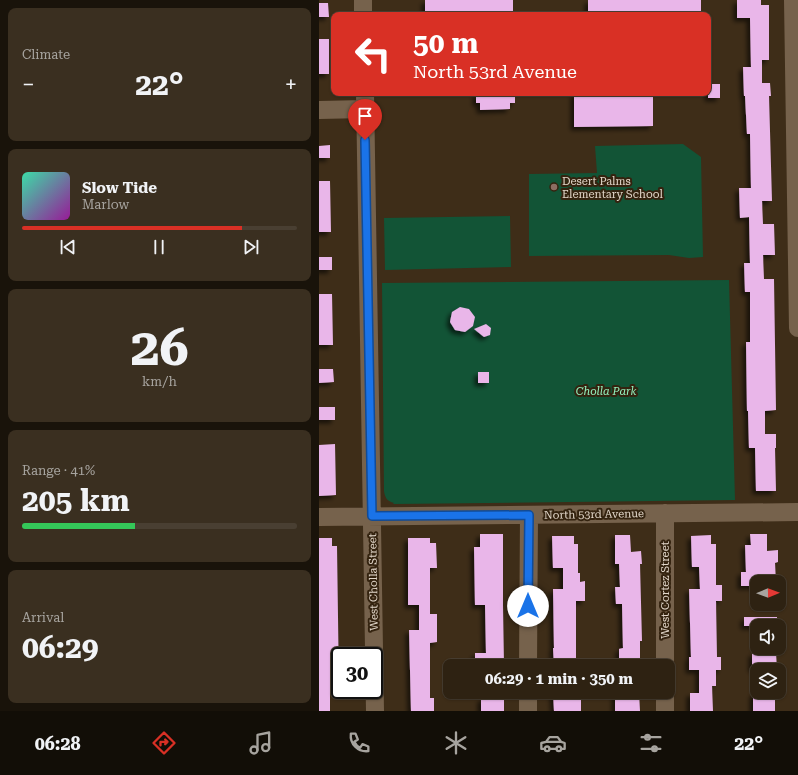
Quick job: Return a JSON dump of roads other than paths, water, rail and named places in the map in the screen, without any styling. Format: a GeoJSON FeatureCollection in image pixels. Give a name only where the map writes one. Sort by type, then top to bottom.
{"type":"FeatureCollection","features":[{"type":"Feature","properties":{"kind":"street"},"geometry":{"type":"LineString","coordinates":[[363,0],[363,12]]}},
{"type":"Feature","properties":{"kind":"street"},"geometry":{"type":"LineString","coordinates":[[793,0],[798,328]]}},
{"type":"Feature","properties":{"kind":"street"},"geometry":{"type":"LineString","coordinates":[[319,110],[365,101]]}},
{"type":"Feature","properties":{"kind":"street","name":"West Cholla Street"},"geometry":{"type":"LineString","coordinates":[[365,101],[375,711]]}},
{"type":"Feature","properties":{"kind":"street","name":"North 53rd Avenue"},"geometry":{"type":"LineString","coordinates":[[319,517],[798,512]]}},
{"type":"Feature","properties":{"kind":"street","name":"West Cortez Street"},"geometry":{"type":"LineString","coordinates":[[665,513],[665,659]]}},
{"type":"Feature","properties":{"kind":"street"},"geometry":{"type":"LineString","coordinates":[[528,659],[529,515]]}},
{"type":"Feature","properties":{"kind":"street"},"geometry":{"type":"LineString","coordinates":[[528,699],[528,711]]}},
{"type":"Feature","properties":{"kind":"street"},"geometry":{"type":"LineString","coordinates":[[665,699],[665,711]]}},
{"type":"Feature","properties":{"kind":"place","name":"Desert Palms Elementary School"},"geometry":{"type":"Point","coordinates":[554,187]}},
{"type":"Feature","properties":{"kind":"park label","name":"Cholla Park"},"geometry":{"type":"Point","coordinates":[606,391]}}]}
